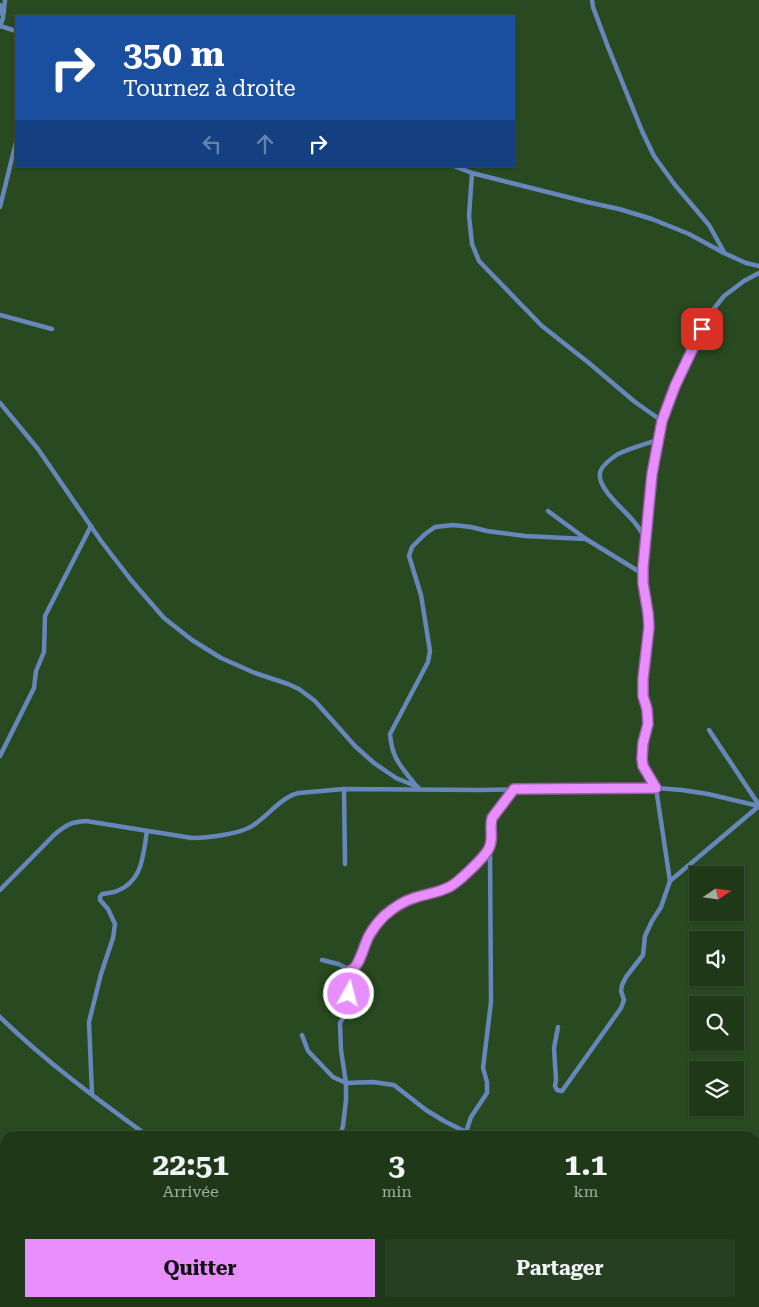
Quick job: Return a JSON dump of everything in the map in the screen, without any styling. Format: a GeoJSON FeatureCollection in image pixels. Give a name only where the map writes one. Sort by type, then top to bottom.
{"type":"FeatureCollection","features":[{"type":"Feature","properties":{"kind":"street"},"geometry":{"type":"LineString","coordinates":[[5,0],[0,26],[15,31]]}},
{"type":"Feature","properties":{"kind":"street"},"geometry":{"type":"LineString","coordinates":[[592,0],[608,47],[654,156],[674,185],[709,225],[724,253]]}},
{"type":"Feature","properties":{"kind":"street"},"geometry":{"type":"LineString","coordinates":[[0,5],[3,18]]}},
{"type":"Feature","properties":{"kind":"street"},"geometry":{"type":"LineString","coordinates":[[0,207],[15,146]]}},
{"type":"Feature","properties":{"kind":"street"},"geometry":{"type":"LineString","coordinates":[[457,167],[472,173],[652,218],[689,234],[746,263],[759,266]]}},
{"type":"Feature","properties":{"kind":"street"},"geometry":{"type":"LineString","coordinates":[[472,173],[469,216],[472,244],[479,261],[542,326],[635,402],[662,421]]}},
{"type":"Feature","properties":{"kind":"street"},"geometry":{"type":"LineString","coordinates":[[558,1027],[554,1048],[555,1086],[557,1090],[562,1091],[621,1008],[624,1000],[621,991],[622,985],[643,955],[645,936],[652,920],[661,907],[670,881],[656,788],[643,766],[642,759],[643,743],[648,724],[647,709],[643,696],[643,679],[649,627],[642,574],[652,474],[662,421],[675,386],[708,316],[724,296],[744,281],[759,273]]}},
{"type":"Feature","properties":{"kind":"street"},"geometry":{"type":"LineString","coordinates":[[0,315],[52,329]]}},
{"type":"Feature","properties":{"kind":"street"},"geometry":{"type":"LineString","coordinates":[[0,404],[38,449],[91,526],[131,580],[159,613],[192,640],[221,658],[299,689],[315,701],[355,746],[374,763],[396,778],[420,789]]}},
{"type":"Feature","properties":{"kind":"street"},"geometry":{"type":"LineString","coordinates":[[646,539],[635,522],[606,491],[600,480],[600,474],[602,468],[618,455],[658,440]]}},
{"type":"Feature","properties":{"kind":"street"},"geometry":{"type":"LineString","coordinates":[[548,511],[586,539],[642,574]]}},
{"type":"Feature","properties":{"kind":"street"},"geometry":{"type":"LineString","coordinates":[[420,789],[396,759],[391,746],[390,734],[428,662],[430,651],[421,595],[409,556],[412,547],[424,534],[435,527],[452,525],[525,536],[586,539]]}},
{"type":"Feature","properties":{"kind":"street"},"geometry":{"type":"LineString","coordinates":[[0,756],[34,688],[36,670],[44,652],[45,616],[91,526]]}},
{"type":"Feature","properties":{"kind":"street"},"geometry":{"type":"LineString","coordinates":[[709,730],[759,805]]}},
{"type":"Feature","properties":{"kind":"street"},"geometry":{"type":"LineString","coordinates":[[0,890],[54,834],[74,822],[86,821],[192,838],[219,836],[252,826],[296,793],[344,789],[656,788],[708,794],[759,805]]}},
{"type":"Feature","properties":{"kind":"street"},"geometry":{"type":"LineString","coordinates":[[344,789],[344,864]]}},
{"type":"Feature","properties":{"kind":"street"},"geometry":{"type":"LineString","coordinates":[[468,1131],[471,1117],[487,1094],[487,1082],[483,1068],[491,1002],[490,823],[514,789]]}},
{"type":"Feature","properties":{"kind":"street"},"geometry":{"type":"LineString","coordinates":[[670,881],[759,805]]}},
{"type":"Feature","properties":{"kind":"street"},"geometry":{"type":"LineString","coordinates":[[92,1094],[89,1022],[101,974],[113,938],[115,924],[100,897],[102,894],[116,892],[131,883],[138,873],[148,831]]}},
{"type":"Feature","properties":{"kind":"street"},"geometry":{"type":"LineString","coordinates":[[351,970],[355,969],[358,964],[369,935],[385,915],[411,898],[449,888],[478,863],[490,847]]}},
{"type":"Feature","properties":{"kind":"street"},"geometry":{"type":"LineString","coordinates":[[322,960],[351,970]]}},
{"type":"Feature","properties":{"kind":"street"},"geometry":{"type":"LineString","coordinates":[[342,1131],[346,1100],[346,1083],[341,1050],[340,1023],[348,1010],[351,970]]}},
{"type":"Feature","properties":{"kind":"street"},"geometry":{"type":"LineString","coordinates":[[0,1017],[46,1058],[141,1131]]}},
{"type":"Feature","properties":{"kind":"street"},"geometry":{"type":"LineString","coordinates":[[302,1035],[308,1051],[333,1077],[346,1083],[373,1082],[394,1085],[426,1110],[461,1131]]}},
{"type":"Feature","properties":{"kind":"route"},"geometry":{"type":"LineString","coordinates":[[349,994],[351,970],[355,969],[358,964],[369,935],[378,922],[385,915],[411,898],[449,888],[478,863],[490,847],[490,823],[492,818],[514,789],[656,788],[643,766],[642,759],[643,743],[648,724],[647,709],[643,696],[643,679],[649,627],[642,574],[652,474],[662,421],[675,386],[702,329]]}}]}
